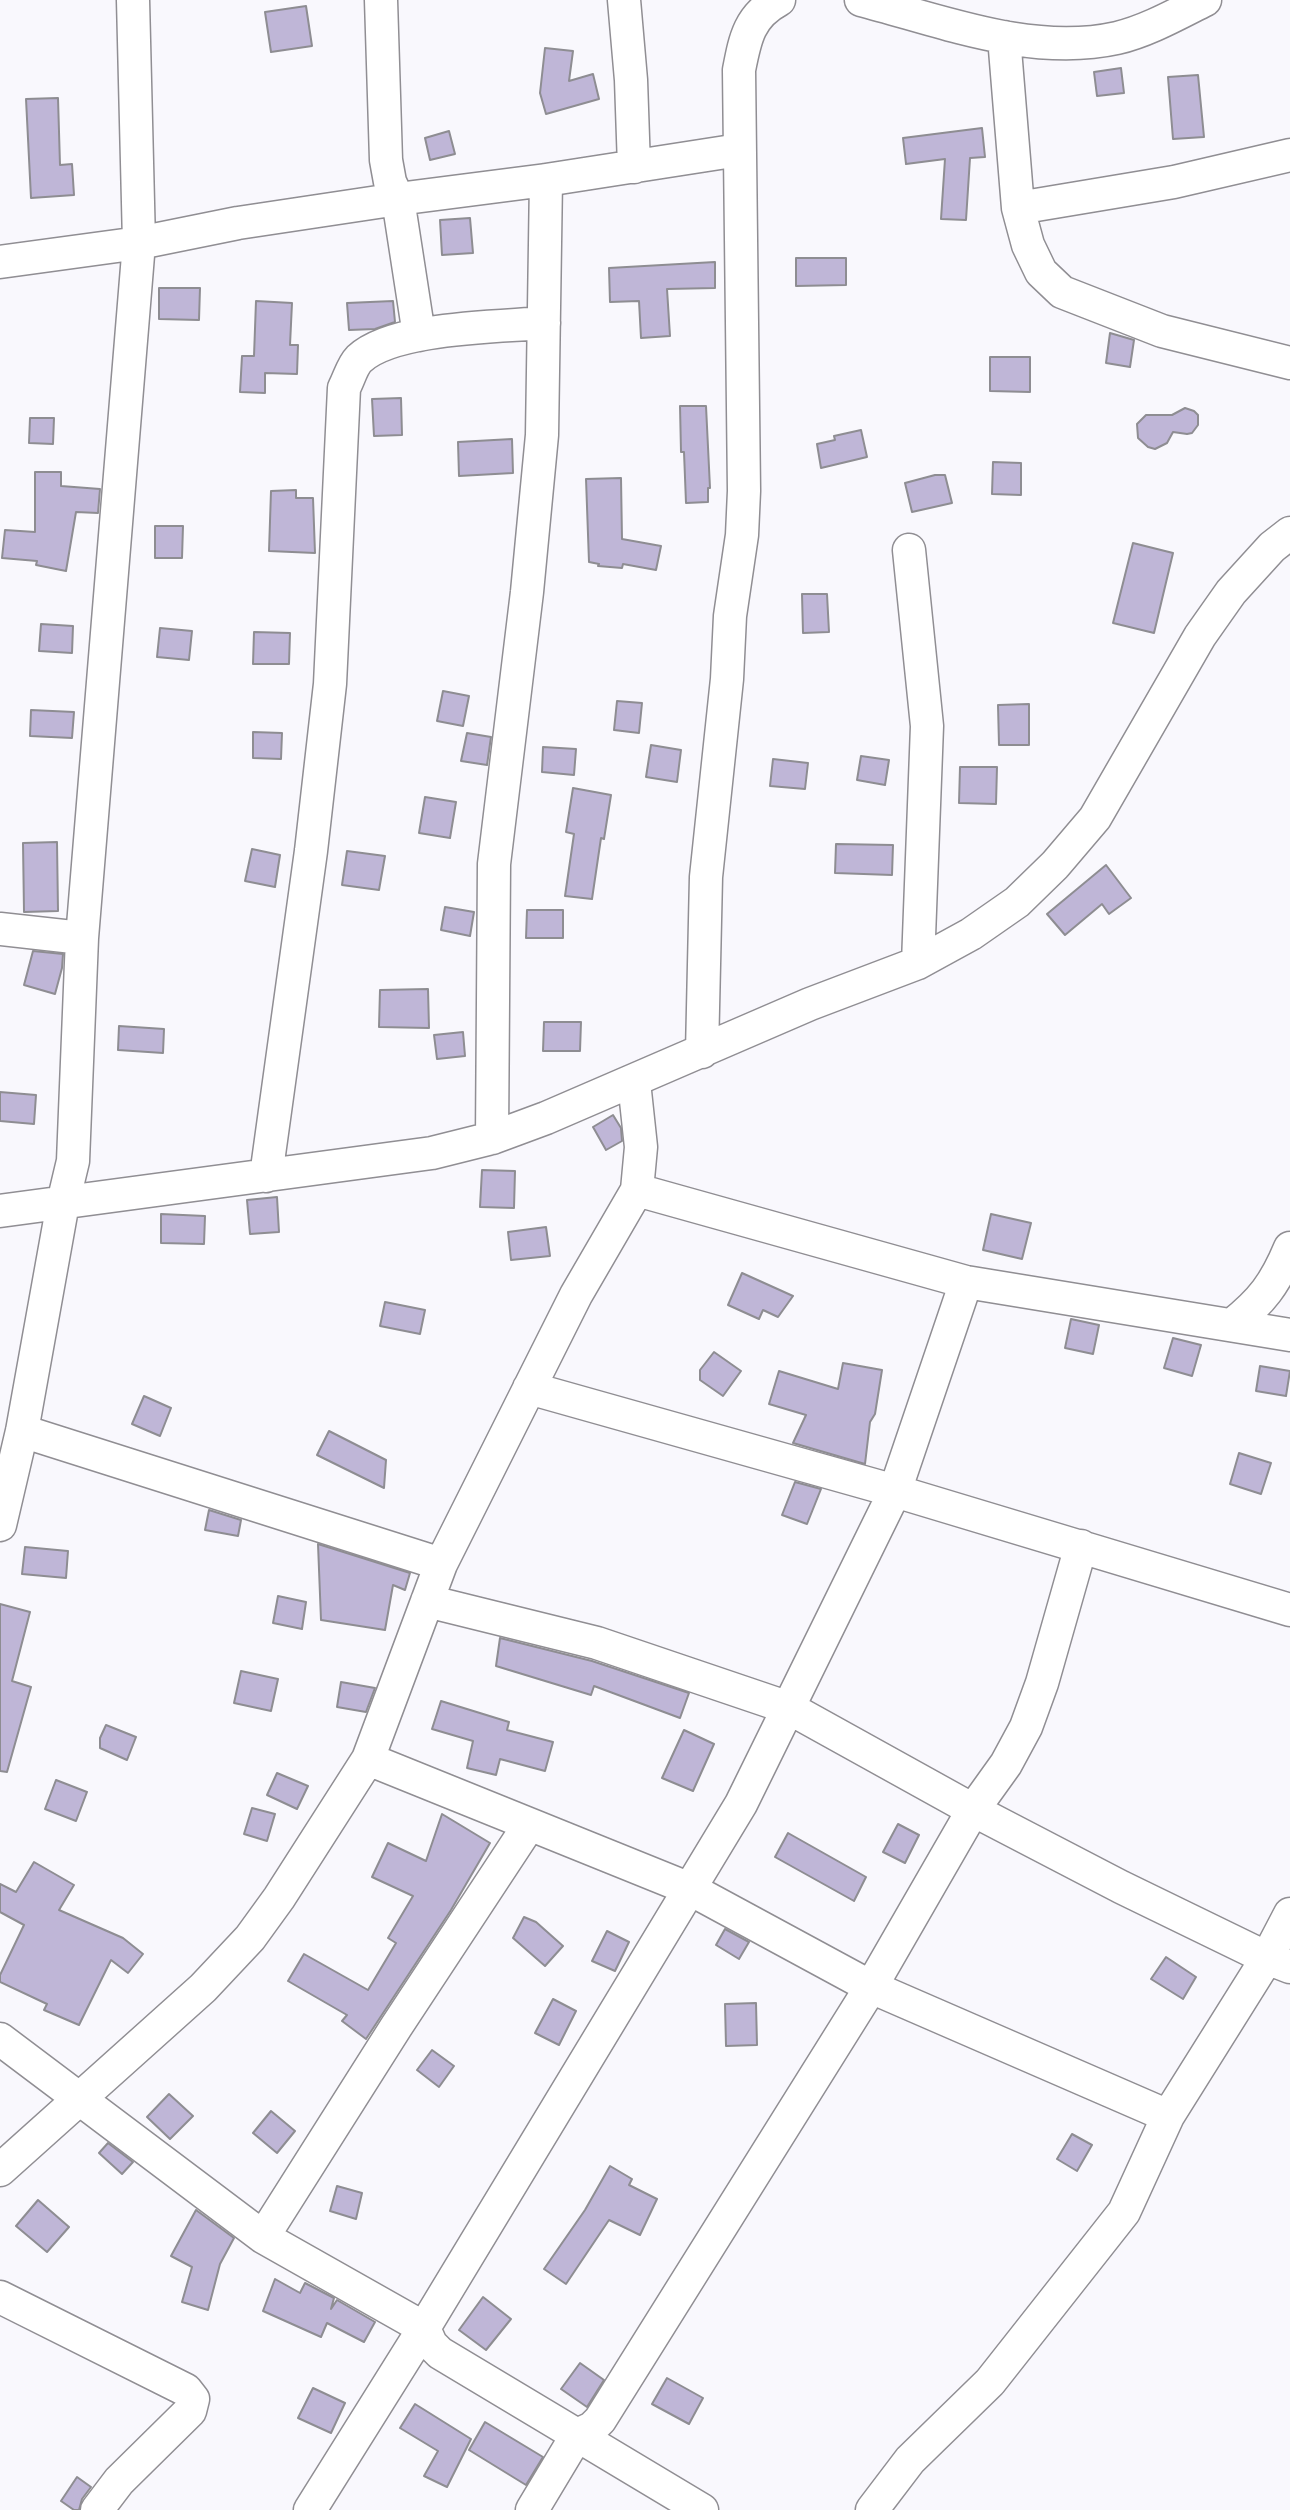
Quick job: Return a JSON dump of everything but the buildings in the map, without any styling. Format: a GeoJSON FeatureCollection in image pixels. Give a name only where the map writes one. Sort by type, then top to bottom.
{"type":"FeatureCollection","features":[{"type":"Feature","properties":{"kind":"street"},"geometry":{"type":"LineString","coordinates":[[0,1525],[22,1431],[73,1161],[82,938],[139,243],[133,0]]}},
{"type":"Feature","properties":{"kind":"street"},"geometry":{"type":"LineString","coordinates":[[381,0],[386,160],[390,182],[398,199],[419,335]]}},
{"type":"Feature","properties":{"kind":"street"},"geometry":{"type":"LineString","coordinates":[[624,0],[631,80],[634,167]]}},
{"type":"Feature","properties":{"kind":"street"},"geometry":{"type":"LineString","coordinates":[[702,1052],[706,877],[727,679],[730,616],[742,536],[744,491],[739,70],[745,38],[762,9],[779,0]]}},
{"type":"Feature","properties":{"kind":"street"},"geometry":{"type":"LineString","coordinates":[[861,0],[1004,37],[1062,44],[1118,38],[1171,18],[1205,0]]}},
{"type":"Feature","properties":{"kind":"street"},"geometry":{"type":"LineString","coordinates":[[1004,37],[1018,208],[1028,245],[1041,272],[1062,292],[1162,331],[1290,363]]}},
{"type":"Feature","properties":{"kind":"street"},"geometry":{"type":"LineString","coordinates":[[0,262],[139,243],[238,223],[739,150]]}},
{"type":"Feature","properties":{"kind":"street"},"geometry":{"type":"LineString","coordinates":[[1018,208],[1174,182],[1290,155]]}},
{"type":"Feature","properties":{"kind":"street"},"geometry":{"type":"LineString","coordinates":[[492,1138],[494,864],[527,592],[542,435],[546,180]]}},
{"type":"Feature","properties":{"kind":"street"},"geometry":{"type":"LineString","coordinates":[[266,1176],[309,865],[330,684],[344,388],[358,360],[379,345],[419,335],[544,323]]}},
{"type":"Feature","properties":{"kind":"street"},"geometry":{"type":"LineString","coordinates":[[0,1211],[432,1153],[492,1138],[634,1082],[810,1004],[918,963],[971,934],[1008,908],[1055,865],[1096,818],[1200,636],[1231,592],[1272,547],[1290,533]]}},
{"type":"Feature","properties":{"kind":"street"},"geometry":{"type":"LineString","coordinates":[[909,550],[927,726],[918,963]]}},
{"type":"Feature","properties":{"kind":"street"},"geometry":{"type":"LineString","coordinates":[[0,929],[82,938]]}},
{"type":"Feature","properties":{"kind":"street"},"geometry":{"type":"LineString","coordinates":[[0,2170],[203,1988],[250,1938],[279,1898],[368,1759],[441,1564],[576,1295],[637,1190],[641,1147],[634,1082]]}},
{"type":"Feature","properties":{"kind":"street"},"geometry":{"type":"LineString","coordinates":[[637,1190],[966,1282],[1290,1335]]}},
{"type":"Feature","properties":{"kind":"street"},"geometry":{"type":"LineString","coordinates":[[1232,1325],[1250,1311],[1278,1279],[1290,1248]]}},
{"type":"Feature","properties":{"kind":"street"},"geometry":{"type":"LineString","coordinates":[[310,2510],[424,2328],[741,1804],[895,1491],[966,1282]]}},
{"type":"Feature","properties":{"kind":"street"},"geometry":{"type":"LineString","coordinates":[[529,1388],[895,1491],[1290,1610]]}},
{"type":"Feature","properties":{"kind":"street"},"geometry":{"type":"LineString","coordinates":[[22,1431],[441,1564]]}},
{"type":"Feature","properties":{"kind":"street"},"geometry":{"type":"LineString","coordinates":[[532,2510],[577,2435],[592,2428],[600,2420],[871,1987],[973,1810],[1006,1763],[1026,1727],[1042,1683],[1081,1546]]}},
{"type":"Feature","properties":{"kind":"street"},"geometry":{"type":"LineString","coordinates":[[427,1601],[597,1643],[789,1709],[1121,1887],[1278,1962]]}},
{"type":"Feature","properties":{"kind":"street"},"geometry":{"type":"LineString","coordinates":[[368,1759],[690,1889],[871,1987],[1168,2116]]}},
{"type":"Feature","properties":{"kind":"street"},"geometry":{"type":"LineString","coordinates":[[263,2237],[396,2027],[529,1825]]}},
{"type":"Feature","properties":{"kind":"street"},"geometry":{"type":"LineString","coordinates":[[873,2510],[910,2460],[990,2382],[1124,2211],[1168,2116],[1278,1962],[1290,1914]]}},
{"type":"Feature","properties":{"kind":"street"},"geometry":{"type":"LineString","coordinates":[[0,2039],[263,2237],[424,2328],[430,2344],[440,2353],[702,2510]]}},
{"type":"Feature","properties":{"kind":"street"},"geometry":{"type":"LineString","coordinates":[[0,2298],[186,2390],[193,2399],[190,2411],[119,2481],[97,2510]]}}]}
